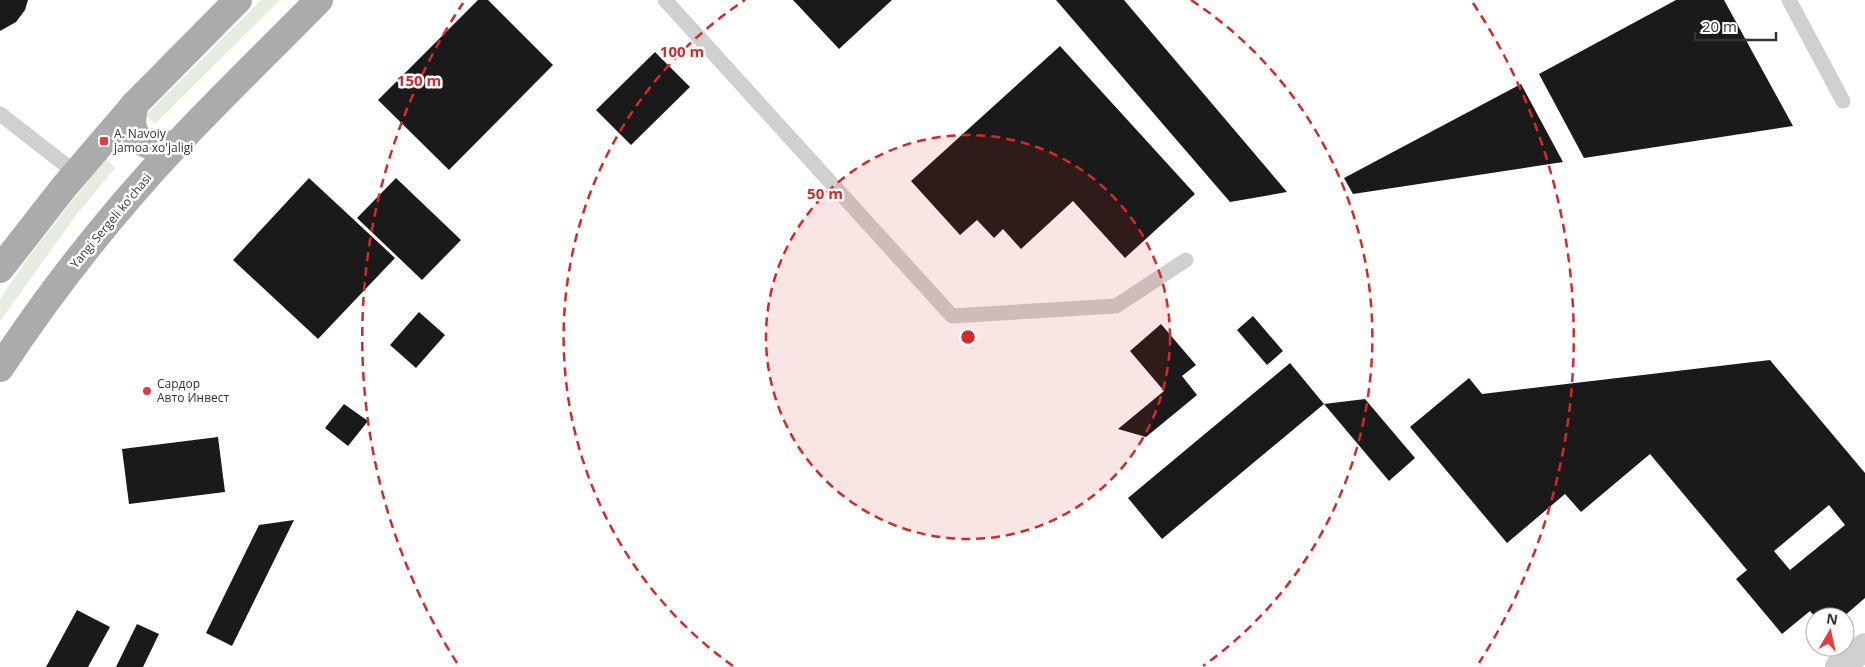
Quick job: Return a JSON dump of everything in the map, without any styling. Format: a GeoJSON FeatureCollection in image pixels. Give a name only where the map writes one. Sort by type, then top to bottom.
{"type":"FeatureCollection","features":[{"type":"Feature","properties":{"kind":"main road"},"geometry":{"type":"LineString","coordinates":[[0,269],[76,173],[135,104],[238,0]]}},
{"type":"Feature","properties":{"kind":"main road","name":"Yangi Sergeli ko'chasi"},"geometry":{"type":"LineString","coordinates":[[0,368],[46,301],[88,248],[178,143],[319,0]]}},
{"type":"Feature","properties":{"kind":"main road"},"geometry":{"type":"LineString","coordinates":[[135,104],[132,124],[133,132],[138,140],[156,146],[178,143]]}},
{"type":"Feature","properties":{"kind":"street"},"geometry":{"type":"LineString","coordinates":[[1839,667],[1865,647]]}},
{"type":"Feature","properties":{"kind":"lane"},"geometry":{"type":"LineString","coordinates":[[665,0],[952,316],[1116,306],[1186,260]]}},
{"type":"Feature","properties":{"kind":"lane"},"geometry":{"type":"LineString","coordinates":[[1788,0],[1843,102]]}},
{"type":"Feature","properties":{"kind":"lane"},"geometry":{"type":"LineString","coordinates":[[0,114],[76,173]]}},
{"type":"Feature","properties":{"kind":"shaded area"},"geometry":{"type":"Polygon","coordinates":[[[261,0],[280,0],[155,124],[146,115],[261,0]]]}},
{"type":"Feature","properties":{"kind":"shaded area"},"geometry":{"type":"Polygon","coordinates":[[[106,158],[115,168],[77,214],[0,321],[0,299],[30,255],[106,158]]]}},
{"type":"Feature","properties":{"kind":"building"},"geometry":{"type":"Polygon","coordinates":[[[0,0],[28,0],[25,10],[16,22],[0,31],[0,0]]]}},
{"type":"Feature","properties":{"kind":"building"},"geometry":{"type":"Polygon","coordinates":[[[478,0],[488,0],[553,65],[449,170],[378,100],[478,0]]]}},
{"type":"Feature","properties":{"kind":"building"},"geometry":{"type":"Polygon","coordinates":[[[793,0],[892,0],[839,49],[793,0]]]}},
{"type":"Feature","properties":{"kind":"building"},"geometry":{"type":"Polygon","coordinates":[[[1056,0],[1124,0],[1287,192],[1230,202],[1056,0]]]}},
{"type":"Feature","properties":{"kind":"building"},"geometry":{"type":"Polygon","coordinates":[[[1676,0],[1724,0],[1793,126],[1584,158],[1539,74],[1676,0]]]}},
{"type":"Feature","properties":{"kind":"building"},"geometry":{"type":"Polygon","coordinates":[[[1060,46],[1195,194],[1125,258],[1073,201],[1021,249],[1003,229],[994,238],[977,220],[960,235],[911,181],[1060,46]]]}},
{"type":"Feature","properties":{"kind":"building"},"geometry":{"type":"Polygon","coordinates":[[[655,52],[690,87],[631,145],[596,110],[655,52]]]}},
{"type":"Feature","properties":{"kind":"building"},"geometry":{"type":"Polygon","coordinates":[[[1521,84],[1563,162],[1353,194],[1344,178],[1521,84]]]}},
{"type":"Feature","properties":{"kind":"building"},"geometry":{"type":"Polygon","coordinates":[[[309,178],[395,258],[318,339],[233,260],[309,178]]]}},
{"type":"Feature","properties":{"kind":"building"},"geometry":{"type":"Polygon","coordinates":[[[396,178],[461,240],[422,280],[357,218],[396,178]]]}},
{"type":"Feature","properties":{"kind":"building"},"geometry":{"type":"Polygon","coordinates":[[[419,312],[445,335],[416,368],[390,345],[419,312]]]}},
{"type":"Feature","properties":{"kind":"building"},"geometry":{"type":"Polygon","coordinates":[[[1253,316],[1283,351],[1267,365],[1237,330],[1253,316]]]}},
{"type":"Feature","properties":{"kind":"building"},"geometry":{"type":"Polygon","coordinates":[[[1161,324],[1196,365],[1182,376],[1197,395],[1146,437],[1118,429],[1164,391],[1130,351],[1161,324]]]}},
{"type":"Feature","properties":{"kind":"building"},"geometry":{"type":"Polygon","coordinates":[[[1770,360],[1865,473],[1865,598],[1855,607],[1805,607],[1805,615],[1782,634],[1736,579],[1747,570],[1650,454],[1581,512],[1565,494],[1507,543],[1410,427],[1469,378],[1482,394],[1770,360]],[[1829,505],[1774,551],[1790,570],[1845,525],[1829,505]]]}},
{"type":"Feature","properties":{"kind":"building"},"geometry":{"type":"Polygon","coordinates":[[[1290,363],[1324,404],[1162,539],[1128,498],[1290,363]]]}},
{"type":"Feature","properties":{"kind":"building"},"geometry":{"type":"Polygon","coordinates":[[[1365,399],[1415,458],[1389,481],[1324,404],[1365,399]]]}},
{"type":"Feature","properties":{"kind":"building"},"geometry":{"type":"Polygon","coordinates":[[[344,404],[368,421],[348,446],[325,428],[344,404]]]}},
{"type":"Feature","properties":{"kind":"building"},"geometry":{"type":"Polygon","coordinates":[[[218,437],[225,492],[129,504],[122,449],[218,437]]]}},
{"type":"Feature","properties":{"kind":"building"},"geometry":{"type":"Polygon","coordinates":[[[294,520],[232,646],[206,633],[259,525],[294,520]]]}},
{"type":"Feature","properties":{"kind":"building"},"geometry":{"type":"Polygon","coordinates":[[[77,610],[110,627],[88,667],[46,667],[77,610]]]}},
{"type":"Feature","properties":{"kind":"building"},"geometry":{"type":"Polygon","coordinates":[[[137,624],[159,634],[143,667],[116,667],[137,624]]]}},
{"type":"Feature","properties":{"kind":"place","name":"A. Navoiy jamoa xo'jaligi"},"geometry":{"type":"Point","coordinates":[104,141]}},
{"type":"Feature","properties":{"kind":"place","name":"Сардор Авто Инвест"},"geometry":{"type":"Point","coordinates":[147,391]}}]}
